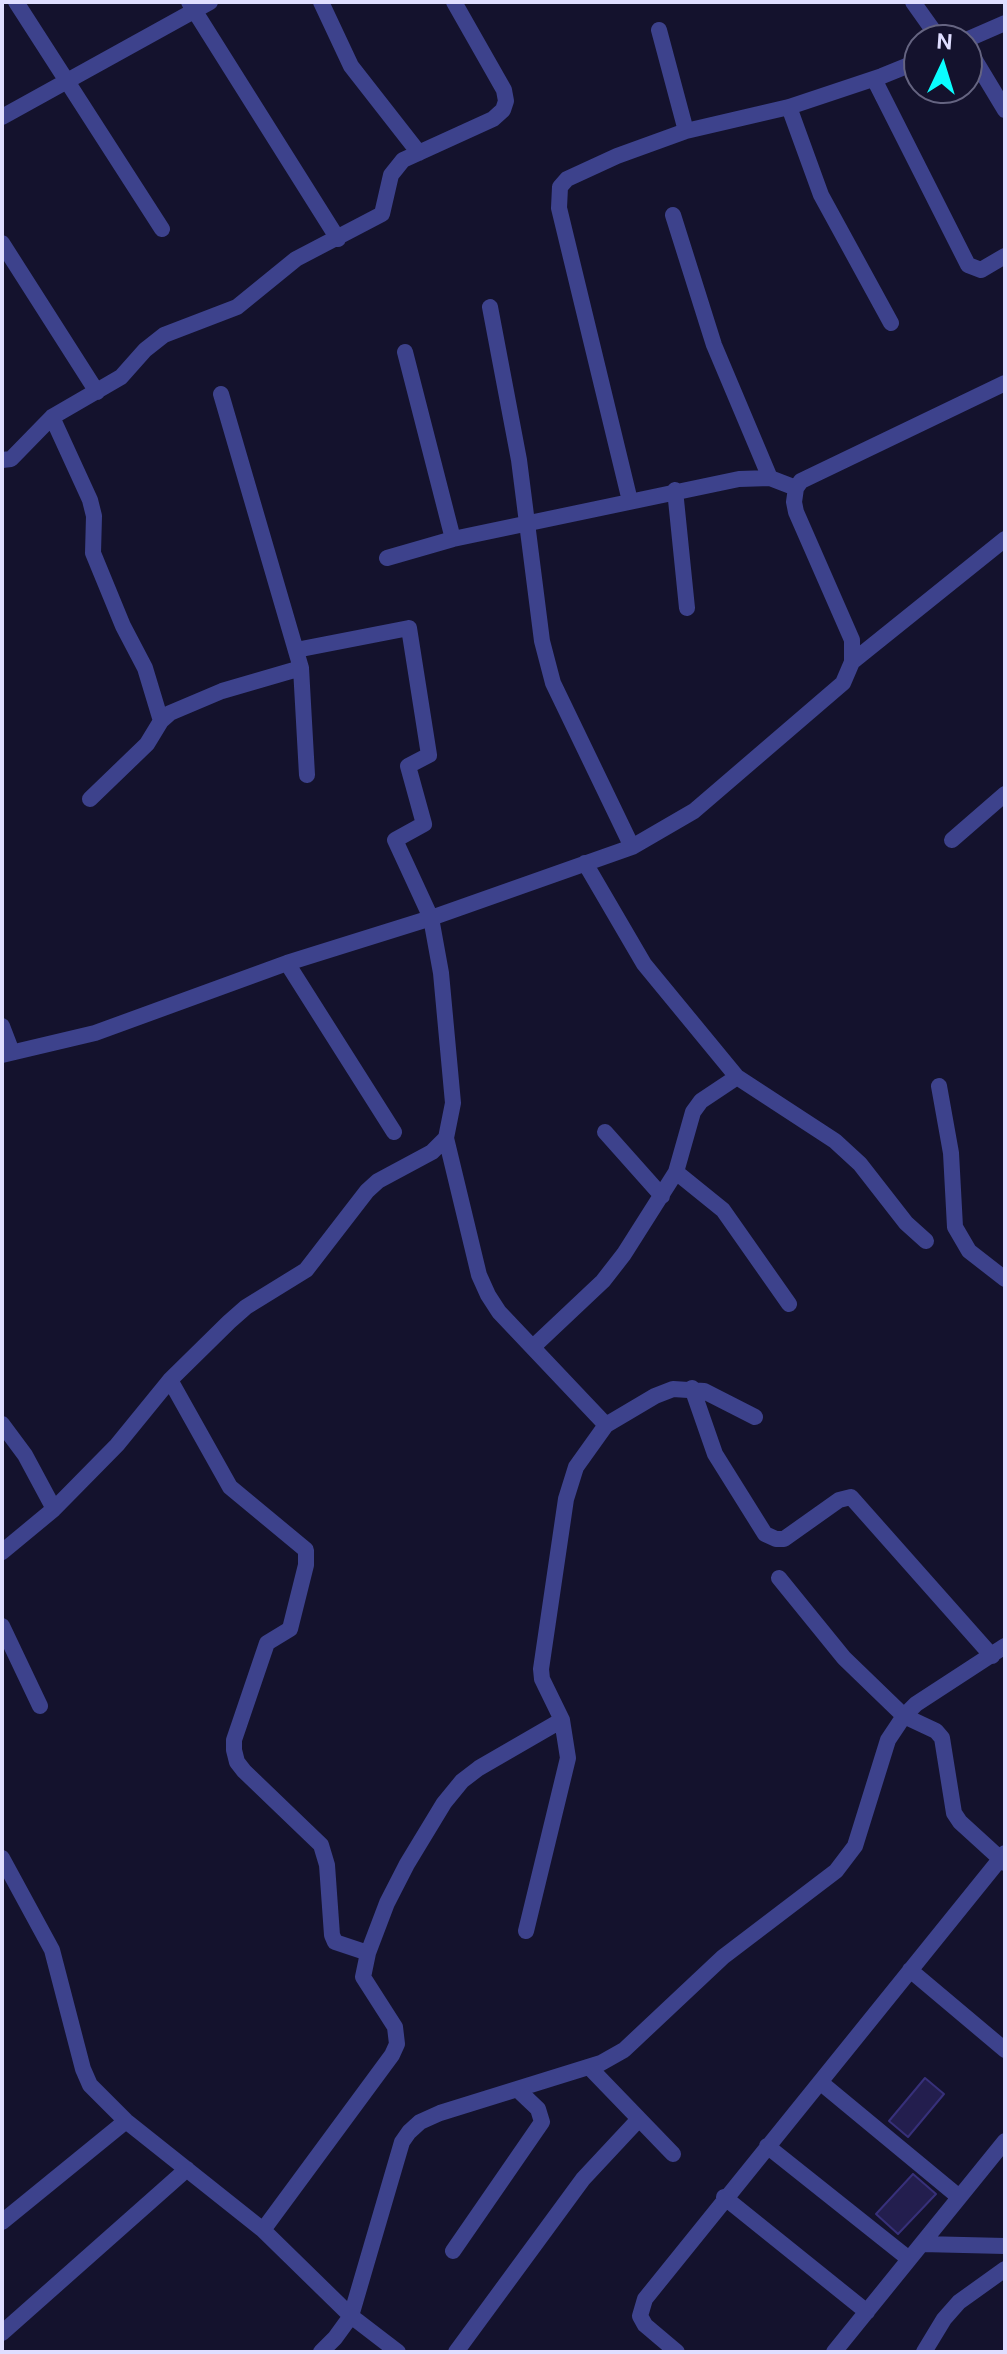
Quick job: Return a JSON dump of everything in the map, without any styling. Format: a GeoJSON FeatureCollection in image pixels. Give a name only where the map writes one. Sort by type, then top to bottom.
{"type":"FeatureCollection","features":[{"type":"Feature","properties":{"kind":"street"},"geometry":{"type":"LineString","coordinates":[[16,2],[162,229]]}},
{"type":"Feature","properties":{"kind":"street"},"geometry":{"type":"LineString","coordinates":[[2,117],[191,6],[210,2]]}},
{"type":"Feature","properties":{"kind":"street"},"geometry":{"type":"LineString","coordinates":[[321,2],[351,66],[419,153]]}},
{"type":"Feature","properties":{"kind":"street"},"geometry":{"type":"LineString","coordinates":[[2,460],[11,459],[52,417],[121,377],[145,350],[164,335],[237,307],[296,259],[382,214],[391,175],[403,160],[493,119],[503,110],[506,101],[504,90],[454,2]]}},
{"type":"Feature","properties":{"kind":"street"},"geometry":{"type":"LineString","coordinates":[[913,2],[929,24]]}},
{"type":"Feature","properties":{"kind":"street"},"geometry":{"type":"LineString","coordinates":[[191,6],[338,239]]}},
{"type":"Feature","properties":{"kind":"street"},"geometry":{"type":"LineString","coordinates":[[983,33],[1005,23]]}},
{"type":"Feature","properties":{"kind":"street"},"geometry":{"type":"LineString","coordinates":[[659,30],[686,131]]}},
{"type":"Feature","properties":{"kind":"street"},"geometry":{"type":"LineString","coordinates":[[630,501],[559,208],[560,187],[567,179],[617,156],[686,131],[789,107],[903,67]]}},
{"type":"Feature","properties":{"kind":"street"},"geometry":{"type":"LineString","coordinates":[[983,74],[1005,110]]}},
{"type":"Feature","properties":{"kind":"street"},"geometry":{"type":"LineString","coordinates":[[874,79],[968,265],[981,270],[1005,256]]}},
{"type":"Feature","properties":{"kind":"street"},"geometry":{"type":"LineString","coordinates":[[789,107],[821,195],[891,323]]}},
{"type":"Feature","properties":{"kind":"street"},"geometry":{"type":"LineString","coordinates":[[673,215],[714,345],[770,478]]}},
{"type":"Feature","properties":{"kind":"street"},"geometry":{"type":"LineString","coordinates":[[2,243],[97,392]]}},
{"type":"Feature","properties":{"kind":"street"},"geometry":{"type":"LineString","coordinates":[[490,307],[519,460],[539,627],[553,683],[632,847]]}},
{"type":"Feature","properties":{"kind":"street"},"geometry":{"type":"LineString","coordinates":[[405,352],[453,539]]}},
{"type":"Feature","properties":{"kind":"street"},"geometry":{"type":"LineString","coordinates":[[2,1026],[7,1053],[95,1033],[287,963],[431,918],[632,847],[694,811],[843,683],[852,662],[852,640],[796,512],[796,488],[801,481],[1005,383]]}},
{"type":"Feature","properties":{"kind":"street"},"geometry":{"type":"LineString","coordinates":[[221,394],[301,668],[307,775]]}},
{"type":"Feature","properties":{"kind":"street"},"geometry":{"type":"LineString","coordinates":[[52,417],[90,500],[94,516],[93,553],[123,626],[145,668],[161,721]]}},
{"type":"Feature","properties":{"kind":"street"},"geometry":{"type":"LineString","coordinates":[[387,558],[453,539],[739,479],[770,478],[796,488]]}},
{"type":"Feature","properties":{"kind":"street"},"geometry":{"type":"LineString","coordinates":[[675,490],[687,608]]}},
{"type":"Feature","properties":{"kind":"street"},"geometry":{"type":"LineString","coordinates":[[852,662],[1005,539]]}},
{"type":"Feature","properties":{"kind":"street"},"geometry":{"type":"LineString","coordinates":[[296,650],[409,628],[429,755],[408,766],[424,824],[395,840],[431,918],[441,973],[453,1103],[446,1138],[479,1275],[499,1312],[606,1425]]}},
{"type":"Feature","properties":{"kind":"street"},"geometry":{"type":"LineString","coordinates":[[90,799],[149,742],[161,721],[170,713],[197,700],[301,668]]}},
{"type":"Feature","properties":{"kind":"street"},"geometry":{"type":"LineString","coordinates":[[952,840],[1005,794]]}},
{"type":"Feature","properties":{"kind":"street"},"geometry":{"type":"LineString","coordinates":[[585,863],[644,964],[737,1077],[835,1141],[860,1164],[906,1223],[926,1241]]}},
{"type":"Feature","properties":{"kind":"street"},"geometry":{"type":"LineString","coordinates":[[287,963],[394,1132]]}},
{"type":"Feature","properties":{"kind":"street"},"geometry":{"type":"LineString","coordinates":[[533,1347],[603,1281],[624,1254],[676,1172],[693,1112],[701,1101],[737,1077]]}},
{"type":"Feature","properties":{"kind":"street"},"geometry":{"type":"LineString","coordinates":[[939,1086],[951,1153],[955,1227],[969,1251],[1005,1279]]}},
{"type":"Feature","properties":{"kind":"street"},"geometry":{"type":"LineString","coordinates":[[605,1132],[662,1196]]}},
{"type":"Feature","properties":{"kind":"street"},"geometry":{"type":"LineString","coordinates":[[2,1552],[54,1509],[117,1445],[170,1380],[246,1307],[306,1270],[367,1191],[378,1181],[432,1152],[446,1138]]}},
{"type":"Feature","properties":{"kind":"street"},"geometry":{"type":"LineString","coordinates":[[676,1172],[723,1210],[789,1304]]}},
{"type":"Feature","properties":{"kind":"street"},"geometry":{"type":"LineString","coordinates":[[170,1380],[230,1487],[238,1497],[306,1550],[306,1565],[291,1624],[286,1633],[267,1643],[234,1740],[234,1750],[237,1762],[244,1771],[321,1845],[327,1865],[335,1942],[368,1953]]}},
{"type":"Feature","properties":{"kind":"street"},"geometry":{"type":"LineString","coordinates":[[321,2352],[351,2316],[402,2142],[409,2132],[420,2122],[440,2113],[589,2067],[624,2050],[723,1957],[842,1865],[855,1846],[888,1740],[904,1716],[916,1704],[998,1651],[851,1497],[839,1500],[784,1539],[765,1534],[715,1454],[692,1388]]}},
{"type":"Feature","properties":{"kind":"street"},"geometry":{"type":"LineString","coordinates":[[526,1931],[566,1773],[568,1749],[562,1720],[542,1679],[541,1669],[566,1499],[576,1467],[606,1425],[673,1389],[704,1391],[755,1417]]}},
{"type":"Feature","properties":{"kind":"street"},"geometry":{"type":"LineString","coordinates":[[2,1424],[25,1455],[54,1509]]}},
{"type":"Feature","properties":{"kind":"street"},"geometry":{"type":"LineString","coordinates":[[677,2352],[645,2325],[640,2316],[640,2307],[724,2197],[1003,1858],[960,1822],[954,1813],[942,1738],[936,1731],[904,1716],[844,1658],[779,1578]]}},
{"type":"Feature","properties":{"kind":"street"},"geometry":{"type":"LineString","coordinates":[[2,1626],[40,1706]]}},
{"type":"Feature","properties":{"kind":"street"},"geometry":{"type":"LineString","coordinates":[[263,2230],[397,2044],[395,2027],[363,1977],[368,1953],[398,1880],[452,1792],[479,1768],[562,1720]]}},
{"type":"Feature","properties":{"kind":"street"},"geometry":{"type":"LineString","coordinates":[[2,1858],[52,1950],[83,2069],[101,2097],[126,2121],[263,2230],[351,2316],[398,2352]]}},
{"type":"Feature","properties":{"kind":"street"},"geometry":{"type":"LineString","coordinates":[[910,1970],[1005,2050]]}},
{"type":"Feature","properties":{"kind":"street"},"geometry":{"type":"LineString","coordinates":[[589,2067],[673,2154]]}},
{"type":"Feature","properties":{"kind":"street"},"geometry":{"type":"LineString","coordinates":[[820,2082],[959,2197]]}},
{"type":"Feature","properties":{"kind":"street"},"geometry":{"type":"LineString","coordinates":[[453,2251],[542,2122],[538,2109],[517,2089]]}},
{"type":"Feature","properties":{"kind":"street"},"geometry":{"type":"LineString","coordinates":[[456,2352],[583,2179],[639,2119]]}},
{"type":"Feature","properties":{"kind":"street"},"geometry":{"type":"LineString","coordinates":[[2,2222],[126,2121]]}},
{"type":"Feature","properties":{"kind":"street"},"geometry":{"type":"LineString","coordinates":[[834,2352],[1005,2141]]}},
{"type":"Feature","properties":{"kind":"street"},"geometry":{"type":"LineString","coordinates":[[767,2146],[909,2259]]}},
{"type":"Feature","properties":{"kind":"street"},"geometry":{"type":"LineString","coordinates":[[2,2333],[187,2169]]}},
{"type":"Feature","properties":{"kind":"street"},"geometry":{"type":"LineString","coordinates":[[724,2197],[867,2312]]}},
{"type":"Feature","properties":{"kind":"street"},"geometry":{"type":"LineString","coordinates":[[922,2244],[1005,2246]]}},
{"type":"Feature","properties":{"kind":"street"},"geometry":{"type":"LineString","coordinates":[[924,2352],[944,2319],[959,2302],[1005,2269]]}},
{"type":"Feature","properties":{"kind":"building"},"geometry":{"type":"Polygon","coordinates":[[[925,2078],[944,2094],[908,2137],[889,2121],[925,2078]]]}},
{"type":"Feature","properties":{"kind":"building"},"geometry":{"type":"Polygon","coordinates":[[[913,2174],[936,2194],[898,2234],[876,2214],[913,2174]]]}}]}
